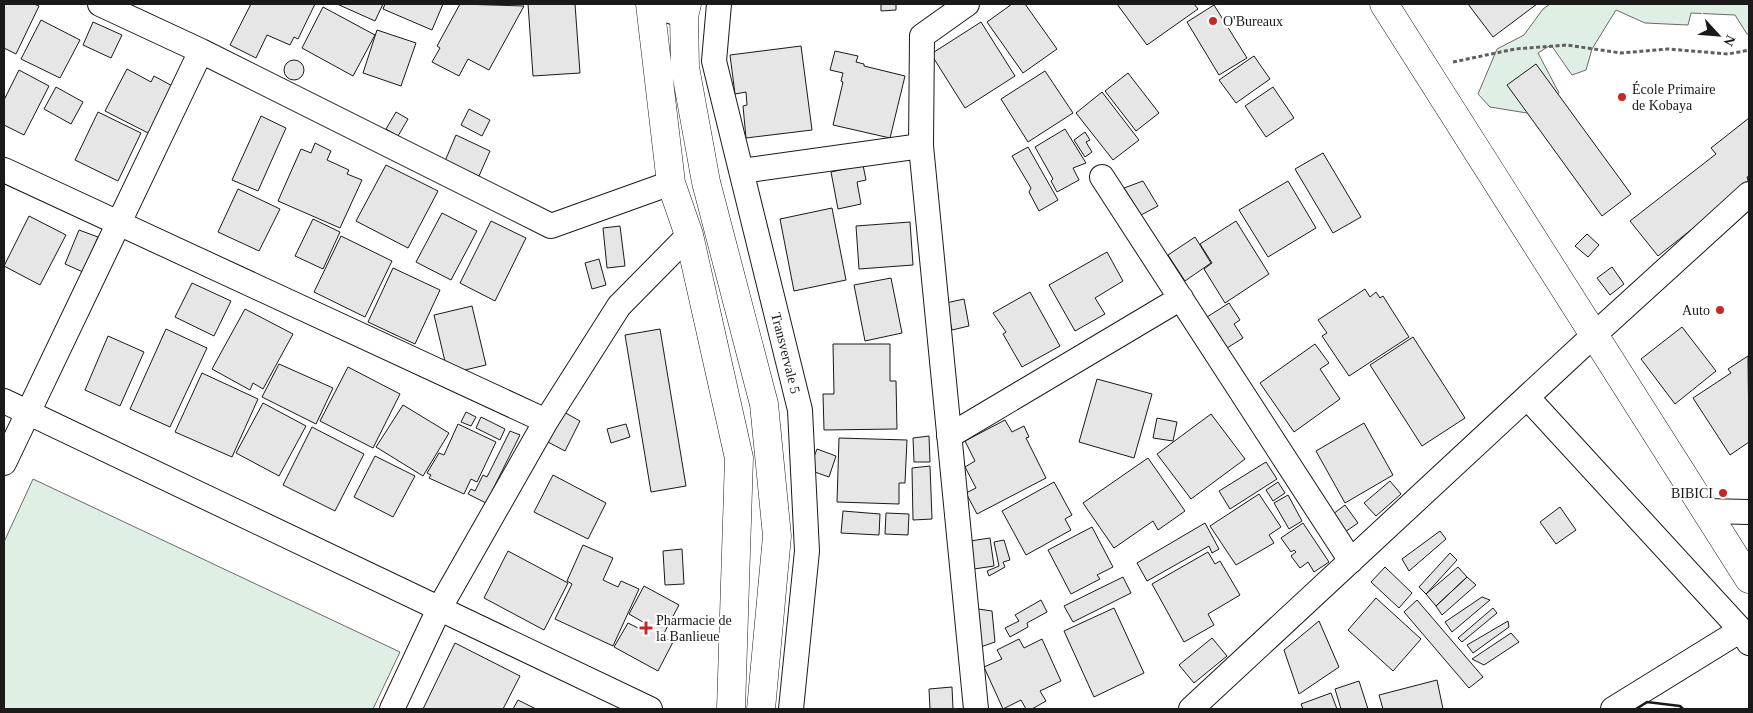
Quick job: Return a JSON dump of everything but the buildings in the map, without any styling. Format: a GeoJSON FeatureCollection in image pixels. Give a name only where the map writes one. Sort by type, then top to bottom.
{"type":"FeatureCollection","features":[{"type":"Feature","properties":{"kind":"main road"},"geometry":{"type":"LineString","coordinates":[[650,4],[671,182],[689,235],[739,458],[731,709]]}},
{"type":"Feature","properties":{"kind":"main road"},"geometry":{"type":"LineString","coordinates":[[1384,4],[1749,579]]}},
{"type":"Feature","properties":{"kind":"main road"},"geometry":{"type":"LineString","coordinates":[[686,10],[685,67],[706,182],[764,404],[777,536],[761,709]]}},
{"type":"Feature","properties":{"kind":"street"},"geometry":{"type":"LineString","coordinates":[[100,4],[201,51],[551,226],[671,182]]}},
{"type":"Feature","properties":{"kind":"street"},"geometry":{"type":"LineString","coordinates":[[650,4],[686,10]]}},
{"type":"Feature","properties":{"kind":"street","name":"Transvervale 5"},"geometry":{"type":"LineString","coordinates":[[719,4],[714,61],[800,410],[807,551],[791,709]]}},
{"type":"Feature","properties":{"kind":"street"},"geometry":{"type":"LineString","coordinates":[[967,4],[922,36],[921,146],[976,709]]}},
{"type":"Feature","properties":{"kind":"street"},"geometry":{"type":"LineString","coordinates":[[4,463],[201,51]]}},
{"type":"Feature","properties":{"kind":"street"},"geometry":{"type":"LineString","coordinates":[[742,171],[921,146]]}},
{"type":"Feature","properties":{"kind":"street"},"geometry":{"type":"LineString","coordinates":[[4,170],[546,421]]}},
{"type":"Feature","properties":{"kind":"street"},"geometry":{"type":"LineString","coordinates":[[1102,177],[1351,561]]}},
{"type":"Feature","properties":{"kind":"street"},"geometry":{"type":"LineString","coordinates":[[1191,709],[1594,335],[1749,194]]}},
{"type":"Feature","properties":{"kind":"street"},"geometry":{"type":"LineString","coordinates":[[392,709],[439,609],[546,421],[619,306],[689,235]]}},
{"type":"Feature","properties":{"kind":"street"},"geometry":{"type":"LineString","coordinates":[[949,436],[1181,298]]}},
{"type":"Feature","properties":{"kind":"street"},"geometry":{"type":"LineString","coordinates":[[1527,397],[1745,636],[1613,709]]}},
{"type":"Feature","properties":{"kind":"street"},"geometry":{"type":"LineString","coordinates":[[4,401],[650,709]]}},
{"type":"Feature","properties":{"kind":"street"},"geometry":{"type":"LineString","coordinates":[[1705,511],[1749,512]]}},
{"type":"Feature","properties":{"kind":"path"},"geometry":{"type":"LineString","coordinates":[[1447,63],[1515,49],[1567,46],[1621,53],[1668,49],[1728,54],[1749,50]]}},
{"type":"Feature","properties":{"kind":"green space"},"geometry":{"type":"Polygon","coordinates":[[[1550,4],[1749,4],[1749,34],[1747,34],[1735,15],[1691,13],[1688,25],[1645,23],[1616,10],[1592,49],[1586,70],[1572,75],[1551,45],[1538,53],[1559,93],[1533,114],[1490,107],[1478,94],[1497,49],[1524,35],[1543,9],[1550,4]]]}},
{"type":"Feature","properties":{"kind":"green space"},"geometry":{"type":"Polygon","coordinates":[[[33,479],[400,652],[373,709],[4,709],[4,542],[33,479]]]}},
{"type":"Feature","properties":{"kind":"wall"},"geometry":{"type":"LineString","coordinates":[[1636,709],[1647,702],[1680,706],[1683,709]]}},
{"type":"Feature","properties":{"kind":"place","name":"O'Bureaux"},"geometry":{"type":"Point","coordinates":[1213,21]}},
{"type":"Feature","properties":{"kind":"place","name":"École Primaire de Kobaya"},"geometry":{"type":"Point","coordinates":[1622,97]}},
{"type":"Feature","properties":{"kind":"place","name":"Auto"},"geometry":{"type":"Point","coordinates":[1720,310]}},
{"type":"Feature","properties":{"kind":"place","name":"BIBICI"},"geometry":{"type":"Point","coordinates":[1723,493]}},
{"type":"Feature","properties":{"kind":"place","name":"Pharmacie de la Banlieue"},"geometry":{"type":"Point","coordinates":[646,628]}}]}
